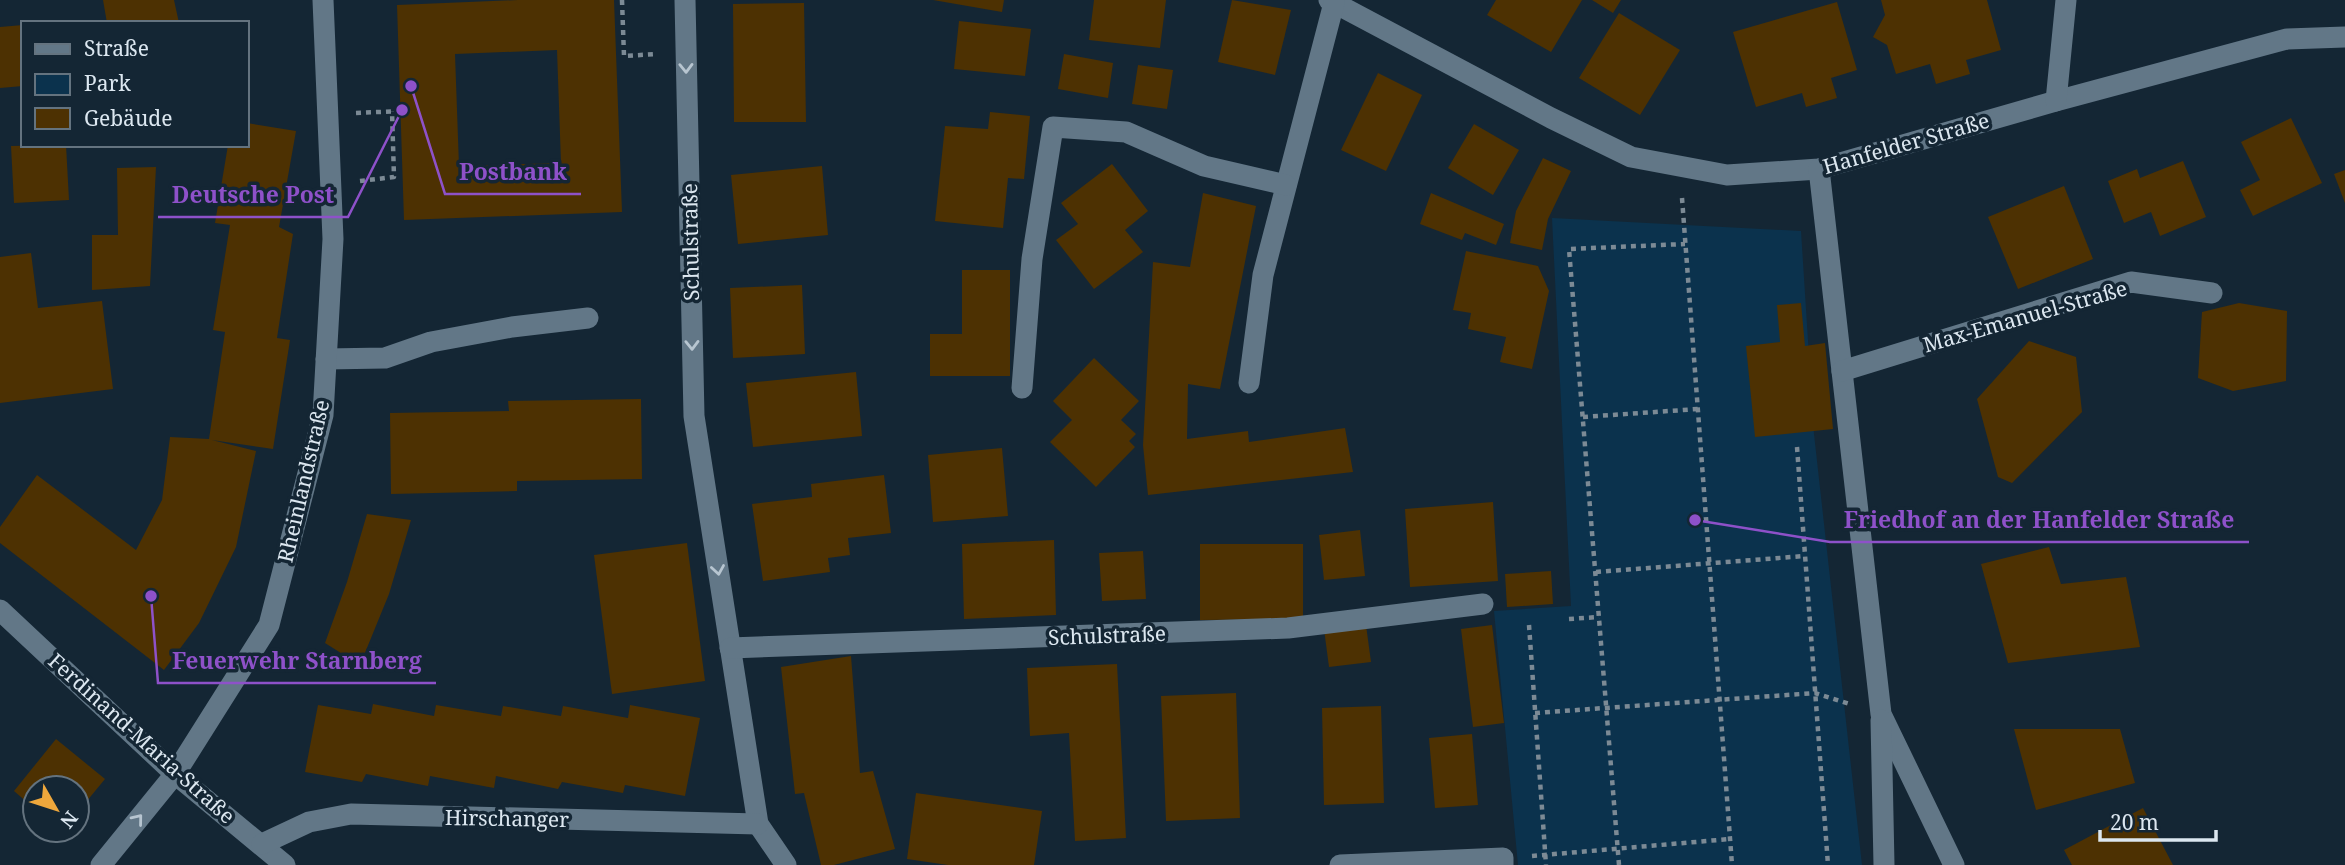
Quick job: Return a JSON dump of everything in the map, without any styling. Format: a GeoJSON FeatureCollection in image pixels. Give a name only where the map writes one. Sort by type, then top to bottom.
{"type":"FeatureCollection","features":[{"type":"Feature","properties":{"kind":"street","name":"Rheinlandstraße"},"geometry":{"type":"LineString","coordinates":[[101,865],[175,774],[269,625],[323,415],[333,239],[323,0]]}},
{"type":"Feature","properties":{"kind":"street","name":"Schulstraße"},"geometry":{"type":"LineString","coordinates":[[685,0],[694,416],[758,824],[786,865]]}},
{"type":"Feature","properties":{"kind":"street"},"geometry":{"type":"LineString","coordinates":[[2056,101],[2066,0]]}},
{"type":"Feature","properties":{"kind":"street"},"geometry":{"type":"LineString","coordinates":[[1250,383],[1263,275],[1331,1]]}},
{"type":"Feature","properties":{"kind":"street","name":"Hanfelder Straße"},"geometry":{"type":"LineString","coordinates":[[1331,1],[1551,118],[1631,157],[1727,175],[1819,169],[2287,39],[2345,37]]}},
{"type":"Feature","properties":{"kind":"street"},"geometry":{"type":"LineString","coordinates":[[1022,388],[1032,258],[1053,127],[1126,132],[1204,166],[1286,185]]}},
{"type":"Feature","properties":{"kind":"street"},"geometry":{"type":"LineString","coordinates":[[1819,169],[1881,714],[1884,865]]}},
{"type":"Feature","properties":{"kind":"street","name":"Max-Emanuel-Straße"},"geometry":{"type":"LineString","coordinates":[[1842,370],[2131,282],[2212,293]]}},
{"type":"Feature","properties":{"kind":"street"},"geometry":{"type":"LineString","coordinates":[[326,359],[385,358],[431,342],[512,327],[588,318]]}},
{"type":"Feature","properties":{"kind":"street","name":"Schulstraße"},"geometry":{"type":"LineString","coordinates":[[730,648],[1288,628],[1483,604]]}},
{"type":"Feature","properties":{"kind":"street","name":"Ferdinand-Maria-Straße"},"geometry":{"type":"LineString","coordinates":[[0,610],[175,774],[285,865]]}},
{"type":"Feature","properties":{"kind":"street"},"geometry":{"type":"LineString","coordinates":[[1881,714],[1954,865]]}},
{"type":"Feature","properties":{"kind":"street","name":"Hirschanger"},"geometry":{"type":"LineString","coordinates":[[262,844],[309,822],[351,814],[758,824]]}},
{"type":"Feature","properties":{"kind":"street"},"geometry":{"type":"LineString","coordinates":[[1340,865],[1503,862]]}},
{"type":"Feature","properties":{"kind":"path"},"geometry":{"type":"LineString","coordinates":[[622,0],[624,57],[640,55]]}},
{"type":"Feature","properties":{"kind":"path"},"geometry":{"type":"LineString","coordinates":[[393,111],[394,177]]}},
{"type":"Feature","properties":{"kind":"path"},"geometry":{"type":"LineString","coordinates":[[368,113],[401,111]]}},
{"type":"Feature","properties":{"kind":"path"},"geometry":{"type":"LineString","coordinates":[[1679,166],[1732,865]]}},
{"type":"Feature","properties":{"kind":"path"},"geometry":{"type":"LineString","coordinates":[[1619,865],[1569,249],[1685,244]]}},
{"type":"Feature","properties":{"kind":"path"},"geometry":{"type":"LineString","coordinates":[[1583,417],[1698,409]]}},
{"type":"Feature","properties":{"kind":"path"},"geometry":{"type":"LineString","coordinates":[[1797,447],[1828,865]]}},
{"type":"Feature","properties":{"kind":"path"},"geometry":{"type":"LineString","coordinates":[[1596,572],[1805,556]]}},
{"type":"Feature","properties":{"kind":"path"},"geometry":{"type":"LineString","coordinates":[[1569,619],[1599,617]]}},
{"type":"Feature","properties":{"kind":"path"},"geometry":{"type":"LineString","coordinates":[[1529,625],[1546,865]]}},
{"type":"Feature","properties":{"kind":"path"},"geometry":{"type":"LineString","coordinates":[[1535,713],[1607,710],[1719,698],[1815,693]]}},
{"type":"Feature","properties":{"kind":"path"},"geometry":{"type":"LineString","coordinates":[[1503,862],[1546,855],[1730,839]]}},
{"type":"Feature","properties":{"kind":"green space"},"geometry":{"type":"Polygon","coordinates":[[[1552,218],[1801,231],[1814,434],[1862,865],[1518,865],[1494,611],[1571,606],[1552,218]]]}},
{"type":"Feature","properties":{"kind":"building"},"geometry":{"type":"Polygon","coordinates":[[[103,0],[174,0],[179,21],[107,21],[103,0]]]}},
{"type":"Feature","properties":{"kind":"building"},"geometry":{"type":"Polygon","coordinates":[[[518,0],[614,0],[622,212],[404,220],[397,5],[518,0]],[[557,50],[455,54],[459,166],[561,163],[557,50]]]}},
{"type":"Feature","properties":{"kind":"building"},"geometry":{"type":"Polygon","coordinates":[[[933,0],[1004,0],[1002,12],[933,0]]]}},
{"type":"Feature","properties":{"kind":"building"},"geometry":{"type":"Polygon","coordinates":[[[1094,0],[1166,0],[1160,48],[1089,40],[1094,0]]]}},
{"type":"Feature","properties":{"kind":"building"},"geometry":{"type":"Polygon","coordinates":[[[1232,0],[1291,10],[1275,75],[1218,62],[1232,0]]]}},
{"type":"Feature","properties":{"kind":"building"},"geometry":{"type":"Polygon","coordinates":[[[1496,0],[1582,0],[1551,52],[1487,15],[1496,0]]]}},
{"type":"Feature","properties":{"kind":"building"},"geometry":{"type":"Polygon","coordinates":[[[1592,0],[1621,0],[1613,13],[1592,0]]]}},
{"type":"Feature","properties":{"kind":"building"},"geometry":{"type":"Polygon","coordinates":[[[1881,0],[1987,0],[2001,50],[1966,60],[1970,74],[1936,84],[1930,64],[1896,74],[1887,45],[1873,37],[1885,15],[1881,0]]]}},
{"type":"Feature","properties":{"kind":"building"},"geometry":{"type":"Polygon","coordinates":[[[1837,2],[1857,70],[1831,78],[1837,98],[1806,107],[1802,93],[1756,107],[1733,32],[1837,2]]]}},
{"type":"Feature","properties":{"kind":"building"},"geometry":{"type":"Polygon","coordinates":[[[804,3],[806,122],[734,122],[733,4],[804,3]]]}},
{"type":"Feature","properties":{"kind":"building"},"geometry":{"type":"Polygon","coordinates":[[[1619,13],[1680,50],[1640,115],[1579,78],[1619,13]]]}},
{"type":"Feature","properties":{"kind":"building"},"geometry":{"type":"Polygon","coordinates":[[[959,21],[1031,29],[1025,76],[954,69],[959,21]]]}},
{"type":"Feature","properties":{"kind":"building"},"geometry":{"type":"Polygon","coordinates":[[[21,25],[21,86],[0,88],[0,27],[21,25]]]}},
{"type":"Feature","properties":{"kind":"building"},"geometry":{"type":"Polygon","coordinates":[[[1064,54],[1113,63],[1108,98],[1058,89],[1064,54]]]}},
{"type":"Feature","properties":{"kind":"building"},"geometry":{"type":"Polygon","coordinates":[[[1138,65],[1173,70],[1167,109],[1132,104],[1138,65]]]}},
{"type":"Feature","properties":{"kind":"building"},"geometry":{"type":"Polygon","coordinates":[[[1378,73],[1422,95],[1386,171],[1341,150],[1378,73]]]}},
{"type":"Feature","properties":{"kind":"building"},"geometry":{"type":"Polygon","coordinates":[[[990,112],[1030,116],[1024,179],[1008,178],[1003,228],[935,221],[945,126],[988,129],[990,112]]]}},
{"type":"Feature","properties":{"kind":"building"},"geometry":{"type":"Polygon","coordinates":[[[2291,118],[2322,183],[2253,216],[2240,190],[2260,180],[2241,142],[2291,118]]]}},
{"type":"Feature","properties":{"kind":"building"},"geometry":{"type":"Polygon","coordinates":[[[248,123],[296,131],[279,227],[293,234],[277,338],[290,340],[273,449],[212,440],[256,451],[236,547],[199,623],[164,670],[0,543],[0,527],[37,475],[136,550],[162,500],[170,437],[209,439],[225,332],[213,330],[230,225],[215,223],[228,147],[248,147],[248,123]]]}},
{"type":"Feature","properties":{"kind":"building"},"geometry":{"type":"Polygon","coordinates":[[[1474,124],[1519,150],[1493,195],[1448,168],[1474,124]]]}},
{"type":"Feature","properties":{"kind":"building"},"geometry":{"type":"Polygon","coordinates":[[[11,146],[66,147],[69,200],[14,203],[11,146]]]}},
{"type":"Feature","properties":{"kind":"building"},"geometry":{"type":"Polygon","coordinates":[[[1543,158],[1571,171],[1548,219],[1542,250],[1510,243],[1516,211],[1543,158]]]}},
{"type":"Feature","properties":{"kind":"building"},"geometry":{"type":"Polygon","coordinates":[[[2183,161],[2206,217],[2160,236],[2151,212],[2124,223],[2108,181],[2137,169],[2140,178],[2183,161]]]}},
{"type":"Feature","properties":{"kind":"building"},"geometry":{"type":"Polygon","coordinates":[[[1112,164],[1148,211],[1125,230],[1143,252],[1094,289],[1056,240],[1078,224],[1061,203],[1112,164]]]}},
{"type":"Feature","properties":{"kind":"building"},"geometry":{"type":"Polygon","coordinates":[[[822,166],[828,235],[738,244],[731,175],[822,166]]]}},
{"type":"Feature","properties":{"kind":"building"},"geometry":{"type":"Polygon","coordinates":[[[156,167],[150,286],[92,290],[92,235],[118,235],[117,168],[156,167]]]}},
{"type":"Feature","properties":{"kind":"building"},"geometry":{"type":"Polygon","coordinates":[[[2345,170],[2345,203],[2334,174],[2345,170]]]}},
{"type":"Feature","properties":{"kind":"building"},"geometry":{"type":"Polygon","coordinates":[[[2064,186],[2093,259],[2018,289],[1988,217],[2064,186]]]}},
{"type":"Feature","properties":{"kind":"building"},"geometry":{"type":"Polygon","coordinates":[[[1203,193],[1256,206],[1220,389],[1188,384],[1187,439],[1248,431],[1249,442],[1345,428],[1353,472],[1148,495],[1143,445],[1153,262],[1190,267],[1203,193]]]}},
{"type":"Feature","properties":{"kind":"building"},"geometry":{"type":"Polygon","coordinates":[[[1431,193],[1504,224],[1496,245],[1465,233],[1462,240],[1420,224],[1431,193]]]}},
{"type":"Feature","properties":{"kind":"building"},"geometry":{"type":"Polygon","coordinates":[[[1466,251],[1538,266],[1549,291],[1532,369],[1500,362],[1506,337],[1468,329],[1471,313],[1453,310],[1466,251]]]}},
{"type":"Feature","properties":{"kind":"building"},"geometry":{"type":"Polygon","coordinates":[[[31,253],[38,308],[102,301],[113,389],[0,403],[0,257],[31,253]]]}},
{"type":"Feature","properties":{"kind":"building"},"geometry":{"type":"Polygon","coordinates":[[[962,270],[1010,270],[1010,376],[930,376],[930,334],[962,334],[962,270]]]}},
{"type":"Feature","properties":{"kind":"building"},"geometry":{"type":"Polygon","coordinates":[[[802,285],[805,354],[733,358],[730,288],[802,285]]]}},
{"type":"Feature","properties":{"kind":"building"},"geometry":{"type":"Polygon","coordinates":[[[1801,303],[1805,346],[1825,343],[1833,429],[1755,437],[1746,346],[1780,342],[1777,305],[1801,303]]]}},
{"type":"Feature","properties":{"kind":"building"},"geometry":{"type":"Polygon","coordinates":[[[2239,303],[2287,311],[2286,381],[2233,391],[2198,378],[2202,312],[2239,303]]]}},
{"type":"Feature","properties":{"kind":"building"},"geometry":{"type":"Polygon","coordinates":[[[2029,341],[2076,357],[2082,412],[2012,483],[1998,477],[1977,399],[2029,341]]]}},
{"type":"Feature","properties":{"kind":"building"},"geometry":{"type":"Polygon","coordinates":[[[1094,358],[1139,401],[1121,420],[1136,434],[1129,441],[1135,447],[1096,487],[1050,442],[1072,420],[1053,401],[1094,358]]]}},
{"type":"Feature","properties":{"kind":"building"},"geometry":{"type":"Polygon","coordinates":[[[856,372],[862,436],[753,447],[746,383],[856,372]]]}},
{"type":"Feature","properties":{"kind":"building"},"geometry":{"type":"Polygon","coordinates":[[[641,399],[642,479],[517,481],[517,491],[391,494],[390,413],[509,411],[508,401],[641,399]]]}},
{"type":"Feature","properties":{"kind":"building"},"geometry":{"type":"Polygon","coordinates":[[[1002,448],[1008,516],[933,522],[928,455],[1002,448]]]}},
{"type":"Feature","properties":{"kind":"building"},"geometry":{"type":"Polygon","coordinates":[[[884,475],[891,533],[848,538],[850,555],[828,558],[830,572],[763,581],[752,504],[812,497],[811,484],[884,475]]]}},
{"type":"Feature","properties":{"kind":"building"},"geometry":{"type":"Polygon","coordinates":[[[1493,502],[1498,581],[1410,587],[1405,509],[1493,502]]]}},
{"type":"Feature","properties":{"kind":"building"},"geometry":{"type":"Polygon","coordinates":[[[367,514],[411,520],[389,594],[360,665],[325,643],[367,514]]]}},
{"type":"Feature","properties":{"kind":"building"},"geometry":{"type":"Polygon","coordinates":[[[1360,530],[1365,576],[1324,580],[1319,535],[1360,530]]]}},
{"type":"Feature","properties":{"kind":"building"},"geometry":{"type":"Polygon","coordinates":[[[1054,540],[1056,615],[964,619],[962,544],[1054,540]]]}},
{"type":"Feature","properties":{"kind":"building"},"geometry":{"type":"Polygon","coordinates":[[[687,543],[705,681],[612,694],[594,555],[687,543]]]}},
{"type":"Feature","properties":{"kind":"building"},"geometry":{"type":"Polygon","coordinates":[[[1200,544],[1303,544],[1303,619],[1200,620],[1200,544]]]}},
{"type":"Feature","properties":{"kind":"building"},"geometry":{"type":"Polygon","coordinates":[[[2049,547],[2061,584],[2126,577],[2140,647],[2008,663],[1981,564],[2049,547]]]}},
{"type":"Feature","properties":{"kind":"building"},"geometry":{"type":"Polygon","coordinates":[[[1143,551],[1146,599],[1102,601],[1099,553],[1143,551]]]}},
{"type":"Feature","properties":{"kind":"building"},"geometry":{"type":"Polygon","coordinates":[[[1551,571],[1553,604],[1507,607],[1505,574],[1551,571]]]}},
{"type":"Feature","properties":{"kind":"building"},"geometry":{"type":"Polygon","coordinates":[[[1366,625],[1371,662],[1329,667],[1324,629],[1366,625]]]}},
{"type":"Feature","properties":{"kind":"building"},"geometry":{"type":"Polygon","coordinates":[[[1492,625],[1504,723],[1473,727],[1461,629],[1492,625]]]}},
{"type":"Feature","properties":{"kind":"building"},"geometry":{"type":"Polygon","coordinates":[[[851,656],[860,773],[873,771],[895,849],[834,865],[821,865],[804,793],[795,794],[781,667],[851,656]]]}},
{"type":"Feature","properties":{"kind":"building"},"geometry":{"type":"Polygon","coordinates":[[[1117,664],[1126,838],[1075,841],[1069,733],[1030,736],[1027,668],[1117,664]]]}},
{"type":"Feature","properties":{"kind":"building"},"geometry":{"type":"Polygon","coordinates":[[[1236,693],[1240,818],[1166,821],[1161,696],[1236,693]]]}},
{"type":"Feature","properties":{"kind":"building"},"geometry":{"type":"Polygon","coordinates":[[[373,704],[434,716],[436,705],[501,716],[503,706],[561,716],[563,706],[628,718],[630,705],[700,718],[685,796],[625,785],[623,793],[562,782],[558,789],[496,776],[494,788],[430,776],[428,786],[366,774],[362,782],[305,772],[318,705],[371,714],[373,704]]]}},
{"type":"Feature","properties":{"kind":"building"},"geometry":{"type":"Polygon","coordinates":[[[1381,706],[1384,803],[1324,805],[1322,708],[1381,706]]]}},
{"type":"Feature","properties":{"kind":"building"},"geometry":{"type":"Polygon","coordinates":[[[2014,729],[2120,729],[2135,783],[2036,810],[2014,729]]]}},
{"type":"Feature","properties":{"kind":"building"},"geometry":{"type":"Polygon","coordinates":[[[1472,734],[1478,805],[1435,808],[1429,738],[1472,734]]]}},
{"type":"Feature","properties":{"kind":"building"},"geometry":{"type":"Polygon","coordinates":[[[56,739],[105,779],[91,796],[91,774],[28,774],[56,739]]]}},
{"type":"Feature","properties":{"kind":"building"},"geometry":{"type":"Polygon","coordinates":[[[21,782],[21,797],[14,791],[21,782]]]}},
{"type":"Feature","properties":{"kind":"building"},"geometry":{"type":"Polygon","coordinates":[[[916,793],[1042,811],[1034,865],[948,865],[907,859],[916,793]]]}},
{"type":"Feature","properties":{"kind":"building"},"geometry":{"type":"Polygon","coordinates":[[[2143,808],[2173,865],[2072,865],[2064,850],[2143,808]]]}},
{"type":"Feature","properties":{"kind":"place","name":"Postbank"},"geometry":{"type":"Point","coordinates":[411,86]}},
{"type":"Feature","properties":{"kind":"place","name":"Deutsche Post"},"geometry":{"type":"Point","coordinates":[402,110]}},
{"type":"Feature","properties":{"kind":"place","name":"Friedhof an der Hanfelder Straße"},"geometry":{"type":"Point","coordinates":[1695,520]}},
{"type":"Feature","properties":{"kind":"place","name":"Feuerwehr Starnberg"},"geometry":{"type":"Point","coordinates":[151,596]}}]}
